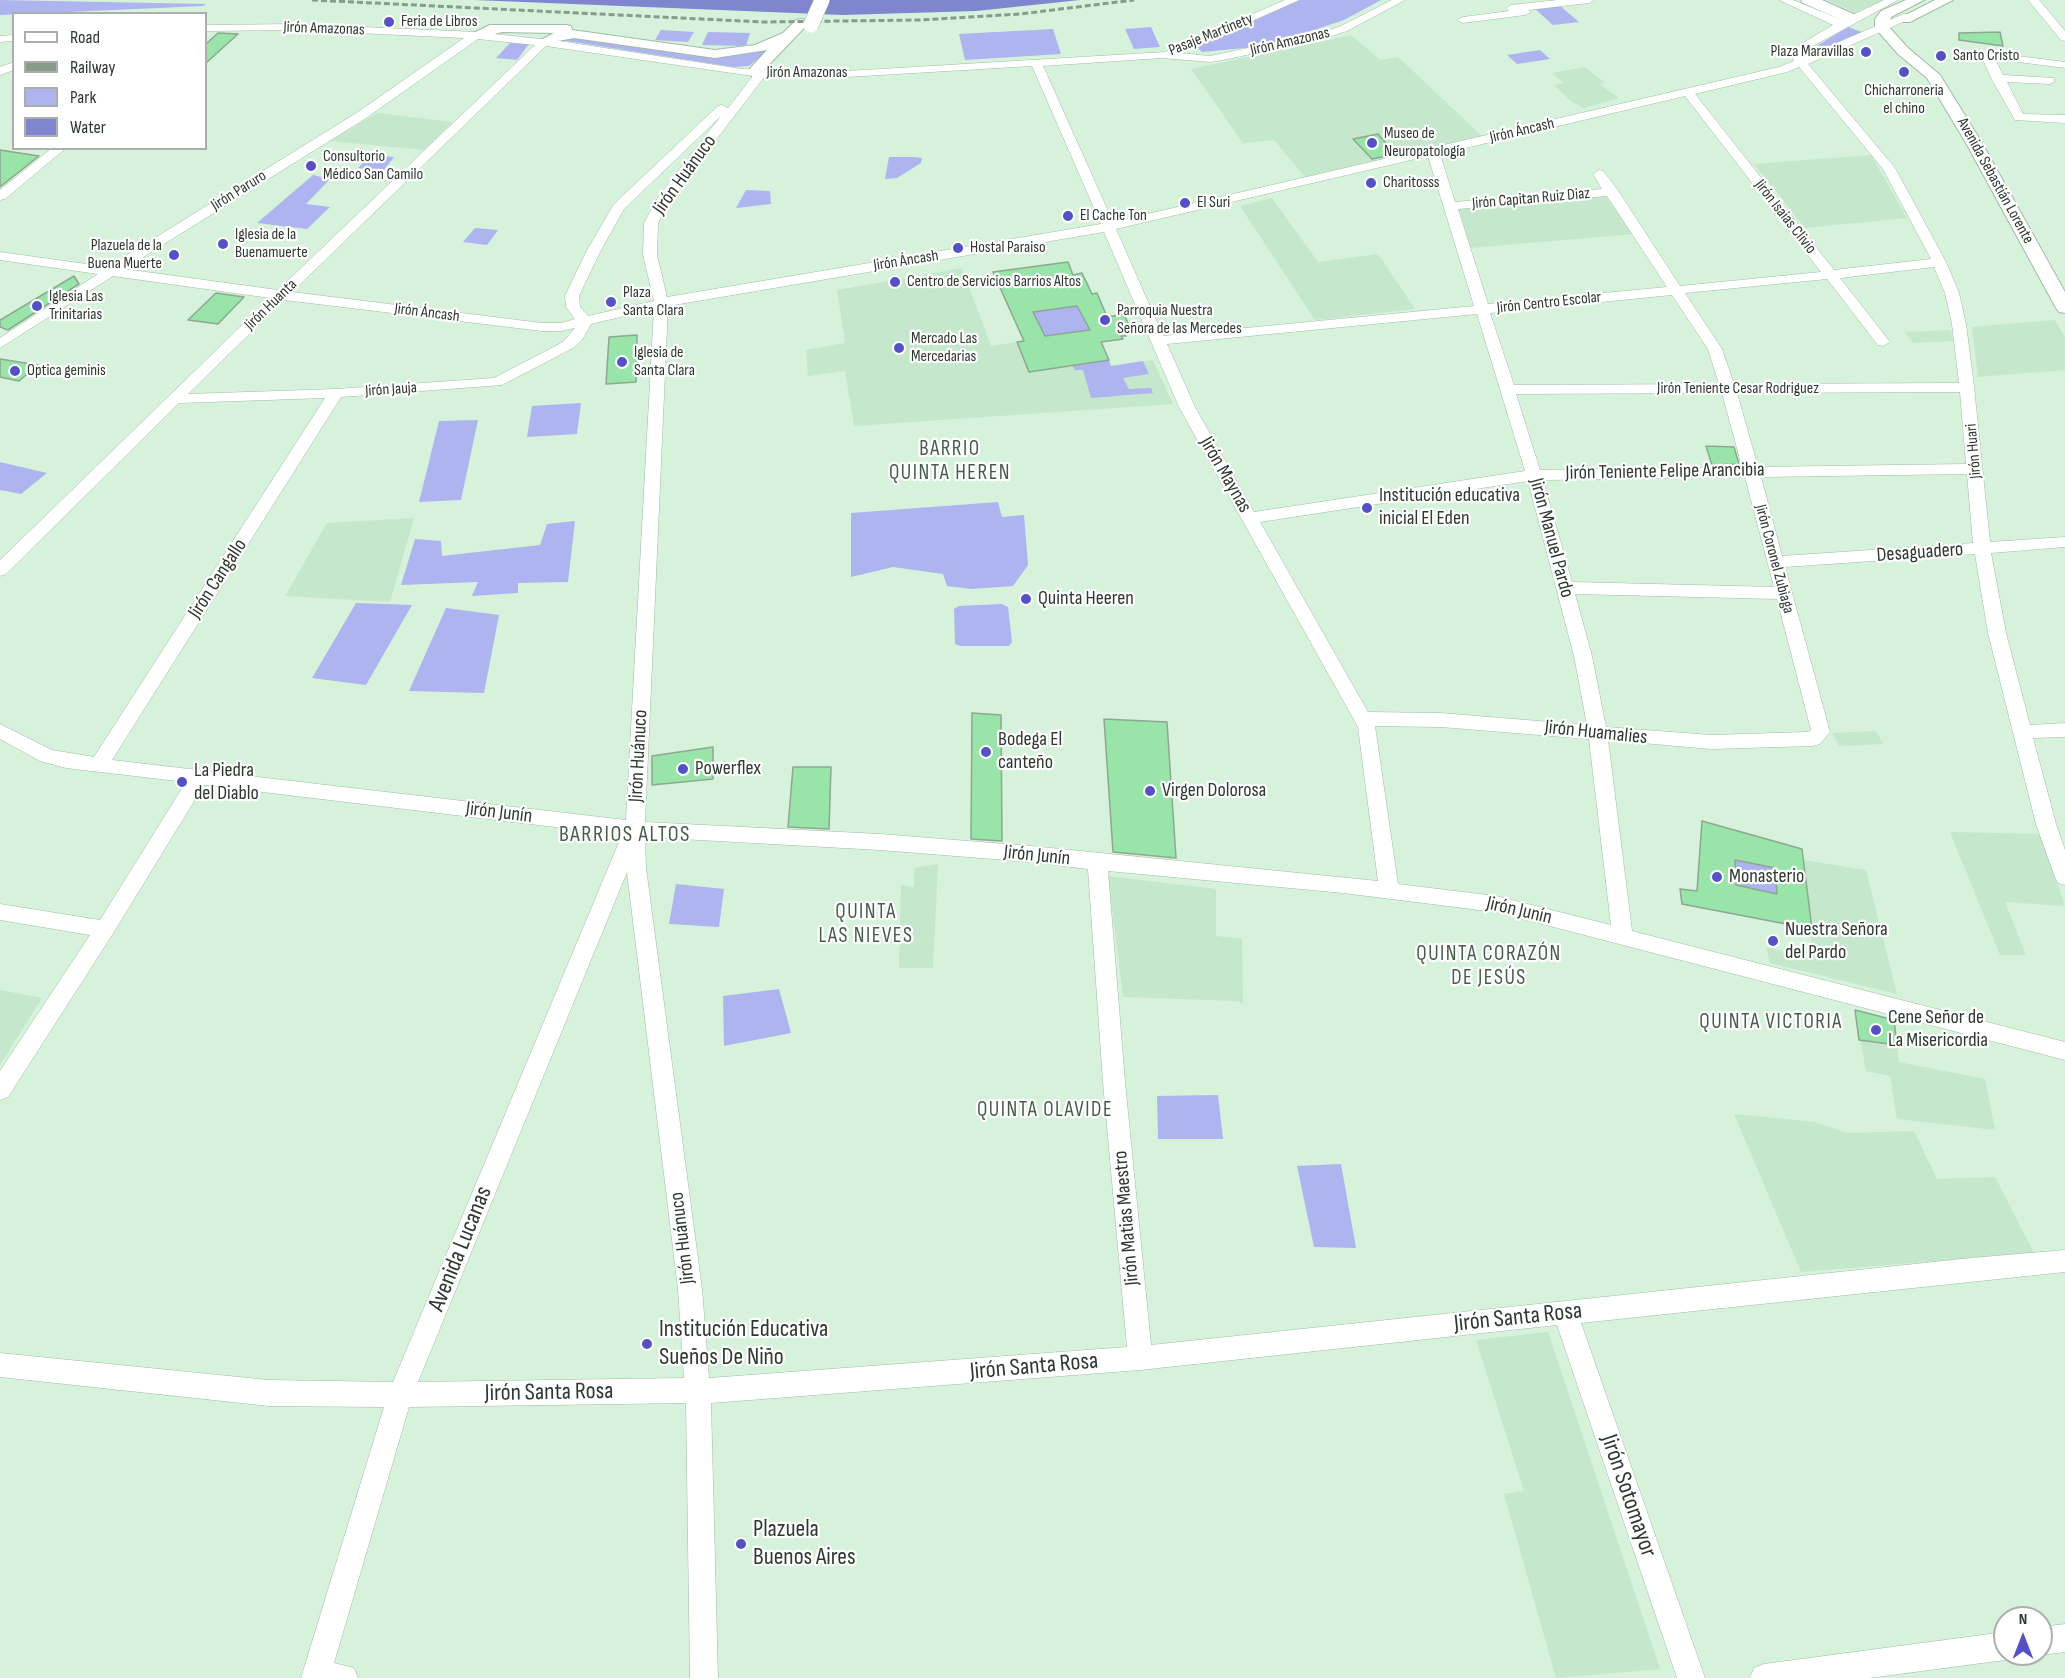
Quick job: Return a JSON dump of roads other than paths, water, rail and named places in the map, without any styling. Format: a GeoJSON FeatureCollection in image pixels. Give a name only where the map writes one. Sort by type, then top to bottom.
{"type":"FeatureCollection","features":[{"type":"Feature","properties":{"kind":"highway"},"geometry":{"type":"LineString","coordinates":[[1809,0],[1850,20]]}},
{"type":"Feature","properties":{"kind":"main road","name":"Jirón Huánuco"},"geometry":{"type":"LineString","coordinates":[[757,73],[789,36],[806,24],[811,0]]}},
{"type":"Feature","properties":{"kind":"main road","name":"Jirón Huánuco"},"geometry":{"type":"LineString","coordinates":[[757,73],[806,24],[822,0]]}},
{"type":"Feature","properties":{"kind":"main road","name":"Jirón Áncash"},"geometry":{"type":"LineString","coordinates":[[1882,28],[1881,19],[1886,14],[1917,0]]}},
{"type":"Feature","properties":{"kind":"main road","name":"Jirón Áncash"},"geometry":{"type":"LineString","coordinates":[[1908,16],[1946,0]]}},
{"type":"Feature","properties":{"kind":"main road","name":"Avenida Sebastián Lorente"},"geometry":{"type":"LineString","coordinates":[[1908,16],[1901,25],[1901,33],[1916,61]]}},
{"type":"Feature","properties":{"kind":"main road"},"geometry":{"type":"LineString","coordinates":[[476,35],[490,29],[502,28],[580,30],[676,50],[715,54],[758,49],[789,36]]}},
{"type":"Feature","properties":{"kind":"main road","name":"Avenida Sebastián Lorente"},"geometry":{"type":"LineString","coordinates":[[1882,28],[1890,39],[1933,75],[1974,143],[2065,308]]}},
{"type":"Feature","properties":{"kind":"main road"},"geometry":{"type":"LineString","coordinates":[[544,42],[566,34],[601,36]]}},
{"type":"Feature","properties":{"kind":"street","name":"Pasaje Martinety"},"geometry":{"type":"LineString","coordinates":[[1162,56],[1294,0]]}},
{"type":"Feature","properties":{"kind":"street","name":"Jirón Amazonas"},"geometry":{"type":"LineString","coordinates":[[208,30],[295,27],[476,35],[544,42],[757,73],[847,74],[1162,56],[1210,59],[1323,36],[1343,29],[1400,0]]}},
{"type":"Feature","properties":{"kind":"street"},"geometry":{"type":"LineString","coordinates":[[1462,20],[1510,7],[1588,0]]}},
{"type":"Feature","properties":{"kind":"street"},"geometry":{"type":"LineString","coordinates":[[1784,0],[1850,20]]}},
{"type":"Feature","properties":{"kind":"street"},"geometry":{"type":"LineString","coordinates":[[1816,0],[1850,20]]}},
{"type":"Feature","properties":{"kind":"street"},"geometry":{"type":"LineString","coordinates":[[1801,63],[1797,54],[1800,50],[1850,20],[1893,0]]}},
{"type":"Feature","properties":{"kind":"street"},"geometry":{"type":"LineString","coordinates":[[2033,0],[2065,38]]}},
{"type":"Feature","properties":{"kind":"street"},"geometry":{"type":"LineString","coordinates":[[1510,7],[1531,11]]}},
{"type":"Feature","properties":{"kind":"street","name":"Jirón Áncash"},"geometry":{"type":"LineString","coordinates":[[0,256],[281,295],[542,327],[585,322],[661,302],[1109,227],[1783,70],[1908,16]]}},
{"type":"Feature","properties":{"kind":"street","name":"Jirón Paruro"},"geometry":{"type":"LineString","coordinates":[[0,344],[111,271],[362,115],[476,35]]}},
{"type":"Feature","properties":{"kind":"street","name":"Jirón Huanta"},"geometry":{"type":"LineString","coordinates":[[0,570],[544,42]]}},
{"type":"Feature","properties":{"kind":"street"},"geometry":{"type":"LineString","coordinates":[[2065,65],[1987,55],[2019,117],[2065,119]]}},
{"type":"Feature","properties":{"kind":"street","name":"Jirón Maynas"},"geometry":{"type":"LineString","coordinates":[[1036,62],[1187,407],[1364,719],[1370,736],[1389,890]]}},
{"type":"Feature","properties":{"kind":"street","name":"Jirón Huari"},"geometry":{"type":"LineString","coordinates":[[1801,63],[1889,168],[1939,262],[1952,293],[1959,324],[1967,387],[1982,549],[1996,633],[2046,824],[2065,877]]}},
{"type":"Feature","properties":{"kind":"street","name":"Jirón Huánuco"},"geometry":{"type":"LineString","coordinates":[[704,1678],[698,1391],[689,1279],[636,868],[634,829],[661,353],[661,302],[650,255],[651,223],[663,200],[757,73]]}},
{"type":"Feature","properties":{"kind":"street","name":"Jirón Huánuco"},"geometry":{"type":"LineString","coordinates":[[585,322],[573,306],[572,296],[619,207],[732,100],[757,73]]}},
{"type":"Feature","properties":{"kind":"street"},"geometry":{"type":"LineString","coordinates":[[1998,78],[2050,80]]}},
{"type":"Feature","properties":{"kind":"street","name":"Jirón Isaias Clivio"},"geometry":{"type":"LineString","coordinates":[[1687,91],[1883,342]]}},
{"type":"Feature","properties":{"kind":"street"},"geometry":{"type":"LineString","coordinates":[[0,196],[58,150]]}},
{"type":"Feature","properties":{"kind":"street","name":"Jirón Manuel Pardo"},"geometry":{"type":"LineString","coordinates":[[1433,151],[1534,475],[1583,656],[1598,734],[1622,936]]}},
{"type":"Feature","properties":{"kind":"street","name":"Jirón Coronel Zubiaga"},"geometry":{"type":"LineString","coordinates":[[1599,174],[1715,349],[1729,389],[1782,593],[1821,728]]}},
{"type":"Feature","properties":{"kind":"street","name":"Jirón Capitan Ruiz Diaz"},"geometry":{"type":"LineString","coordinates":[[1450,206],[1612,192]]}},
{"type":"Feature","properties":{"kind":"street","name":"Jirón Centro Escolar"},"geometry":{"type":"LineString","coordinates":[[1158,341],[1830,275],[1939,262]]}},
{"type":"Feature","properties":{"kind":"street","name":"Jirón Jauja"},"geometry":{"type":"LineString","coordinates":[[175,399],[336,393],[499,381],[568,345],[585,322]]}},
{"type":"Feature","properties":{"kind":"street","name":"Jirón Teniente Cesar Rodriguez"},"geometry":{"type":"LineString","coordinates":[[1508,390],[1967,387]]}},
{"type":"Feature","properties":{"kind":"street","name":"Jirón Cangallo"},"geometry":{"type":"LineString","coordinates":[[99,765],[336,393]]}},
{"type":"Feature","properties":{"kind":"street","name":"Jirón Teniente Felipe Arancibia"},"geometry":{"type":"LineString","coordinates":[[1249,518],[1534,475],[1976,469]]}},
{"type":"Feature","properties":{"kind":"street","name":"Desaguadero"},"geometry":{"type":"LineString","coordinates":[[1774,562],[2065,542]]}},
{"type":"Feature","properties":{"kind":"street"},"geometry":{"type":"LineString","coordinates":[[1565,588],[1782,593]]}},
{"type":"Feature","properties":{"kind":"street","name":"Jirón Huamalies"},"geometry":{"type":"LineString","coordinates":[[1364,719],[1441,720],[1678,741],[1756,742],[1813,739],[1821,732],[1821,728]]}},
{"type":"Feature","properties":{"kind":"street"},"geometry":{"type":"LineString","coordinates":[[2023,732],[2065,730]]}},
{"type":"Feature","properties":{"kind":"street","name":"Jirón Junín"},"geometry":{"type":"LineString","coordinates":[[0,731],[47,756],[99,765],[634,829],[918,845],[1031,854],[1097,863],[1389,890],[1496,904],[2065,1051]]}},
{"type":"Feature","properties":{"kind":"street"},"geometry":{"type":"LineString","coordinates":[[0,1090],[105,930],[200,776]]}},
{"type":"Feature","properties":{"kind":"street","name":"Avenida Lucanas"},"geometry":{"type":"LineString","coordinates":[[315,1677],[400,1395],[634,829]]}},
{"type":"Feature","properties":{"kind":"street","name":"Jirón Matias Maestro"},"geometry":{"type":"LineString","coordinates":[[1097,863],[1114,1082],[1140,1358]]}},
{"type":"Feature","properties":{"kind":"street"},"geometry":{"type":"LineString","coordinates":[[0,912],[105,930]]}},
{"type":"Feature","properties":{"kind":"street","name":"Jirón Santa Rosa"},"geometry":{"type":"LineString","coordinates":[[0,1365],[269,1393],[400,1395],[698,1391],[897,1378],[1140,1358],[1971,1269],[2065,1261]]}},
{"type":"Feature","properties":{"kind":"street","name":"Jirón Sotomayor"},"geometry":{"type":"LineString","coordinates":[[1565,1313],[1691,1678]]}},
{"type":"Feature","properties":{"kind":"street"},"geometry":{"type":"LineString","coordinates":[[1764,1678],[1993,1648]]}},
{"type":"Feature","properties":{"kind":"street"},"geometry":{"type":"LineString","coordinates":[[315,1677],[344,1678]]}},
{"type":"Feature","properties":{"kind":"water"},"geometry":{"type":"Polygon","coordinates":[[[474,0],[1080,0],[976,11],[843,15],[474,0]]]}},
{"type":"Feature","properties":{"kind":"railway"},"geometry":{"type":"LineString","coordinates":[[312,0],[763,22],[920,20],[1020,14],[1134,0]]}},
{"type":"Feature","properties":{"kind":"place","name":"Feria de Libros"},"geometry":{"type":"Point","coordinates":[389,22]}},
{"type":"Feature","properties":{"kind":"place","name":"Plaza Maravillas"},"geometry":{"type":"Point","coordinates":[1866,52]}},
{"type":"Feature","properties":{"kind":"place","name":"Santo Cristo"},"geometry":{"type":"Point","coordinates":[1941,56]}},
{"type":"Feature","properties":{"kind":"place","name":"Chicharroneria el chino"},"geometry":{"type":"Point","coordinates":[1904,72]}},
{"type":"Feature","properties":{"kind":"place","name":"Museo de Neuropatología"},"geometry":{"type":"Point","coordinates":[1372,143]}},
{"type":"Feature","properties":{"kind":"place","name":"Consultorio Médico San Camilo"},"geometry":{"type":"Point","coordinates":[311,166]}},
{"type":"Feature","properties":{"kind":"place","name":"Charitosss"},"geometry":{"type":"Point","coordinates":[1371,183]}},
{"type":"Feature","properties":{"kind":"place","name":"El Suri"},"geometry":{"type":"Point","coordinates":[1185,203]}},
{"type":"Feature","properties":{"kind":"place","name":"El Cache Ton"},"geometry":{"type":"Point","coordinates":[1068,216]}},
{"type":"Feature","properties":{"kind":"place","name":"Iglesia de la Buenamuerte"},"geometry":{"type":"Point","coordinates":[223,244]}},
{"type":"Feature","properties":{"kind":"place","name":"Hostal Paraiso"},"geometry":{"type":"Point","coordinates":[958,248]}},
{"type":"Feature","properties":{"kind":"place","name":"Plazuela de la Buena Muerte"},"geometry":{"type":"Point","coordinates":[174,255]}},
{"type":"Feature","properties":{"kind":"place","name":"Centro de Servicios Barrios Altos"},"geometry":{"type":"Point","coordinates":[895,282]}},
{"type":"Feature","properties":{"kind":"place","name":"Plaza Santa Clara"},"geometry":{"type":"Point","coordinates":[611,302]}},
{"type":"Feature","properties":{"kind":"place","name":"Iglesia Las Trinitarias"},"geometry":{"type":"Point","coordinates":[37,306]}},
{"type":"Feature","properties":{"kind":"place","name":"Parroquia Nuestra Señora de las Mercedes"},"geometry":{"type":"Point","coordinates":[1105,320]}},
{"type":"Feature","properties":{"kind":"place","name":"Mercado Las Mercedarias"},"geometry":{"type":"Point","coordinates":[899,348]}},
{"type":"Feature","properties":{"kind":"place","name":"Iglesia de Santa Clara"},"geometry":{"type":"Point","coordinates":[622,362]}},
{"type":"Feature","properties":{"kind":"place","name":"Optica geminis"},"geometry":{"type":"Point","coordinates":[15,371]}},
{"type":"Feature","properties":{"kind":"place","name":"Institución educativa inicial El Eden"},"geometry":{"type":"Point","coordinates":[1367,508]}},
{"type":"Feature","properties":{"kind":"place","name":"Quinta Heeren"},"geometry":{"type":"Point","coordinates":[1026,599]}},
{"type":"Feature","properties":{"kind":"place","name":"Bodega El canteño"},"geometry":{"type":"Point","coordinates":[986,752]}},
{"type":"Feature","properties":{"kind":"place","name":"Powerflex"},"geometry":{"type":"Point","coordinates":[683,769]}},
{"type":"Feature","properties":{"kind":"place","name":"La Piedra del Diablo"},"geometry":{"type":"Point","coordinates":[182,782]}},
{"type":"Feature","properties":{"kind":"place","name":"Virgen Dolorosa"},"geometry":{"type":"Point","coordinates":[1150,791]}},
{"type":"Feature","properties":{"kind":"place","name":"Monasterio"},"geometry":{"type":"Point","coordinates":[1717,877]}},
{"type":"Feature","properties":{"kind":"place","name":"Nuestra Señora del Pardo"},"geometry":{"type":"Point","coordinates":[1773,941]}},
{"type":"Feature","properties":{"kind":"place","name":"Cene Señor de La Misericordia"},"geometry":{"type":"Point","coordinates":[1876,1030]}},
{"type":"Feature","properties":{"kind":"place","name":"Institución Educativa Sueños De Niño"},"geometry":{"type":"Point","coordinates":[647,1344]}},
{"type":"Feature","properties":{"kind":"place","name":"Plazuela Buenos Aires"},"geometry":{"type":"Point","coordinates":[741,1544]}},
{"type":"Feature","properties":{"kind":"district","name":"BARRIO QUINTA HEREN"},"geometry":{"type":"Point","coordinates":[950,462]}},
{"type":"Feature","properties":{"kind":"district","name":"BARRIOS ALTOS"},"geometry":{"type":"Point","coordinates":[625,835]}},
{"type":"Feature","properties":{"kind":"district","name":"QUINTA LAS NIEVES"},"geometry":{"type":"Point","coordinates":[866,925]}},
{"type":"Feature","properties":{"kind":"district","name":"QUINTA CORAZÓN DE JESÚS"},"geometry":{"type":"Point","coordinates":[1489,967]}},
{"type":"Feature","properties":{"kind":"district","name":"QUINTA VICTORIA"},"geometry":{"type":"Point","coordinates":[1771,1023]}},
{"type":"Feature","properties":{"kind":"district","name":"QUINTA OLAVIDE"},"geometry":{"type":"Point","coordinates":[1045,1111]}}]}
